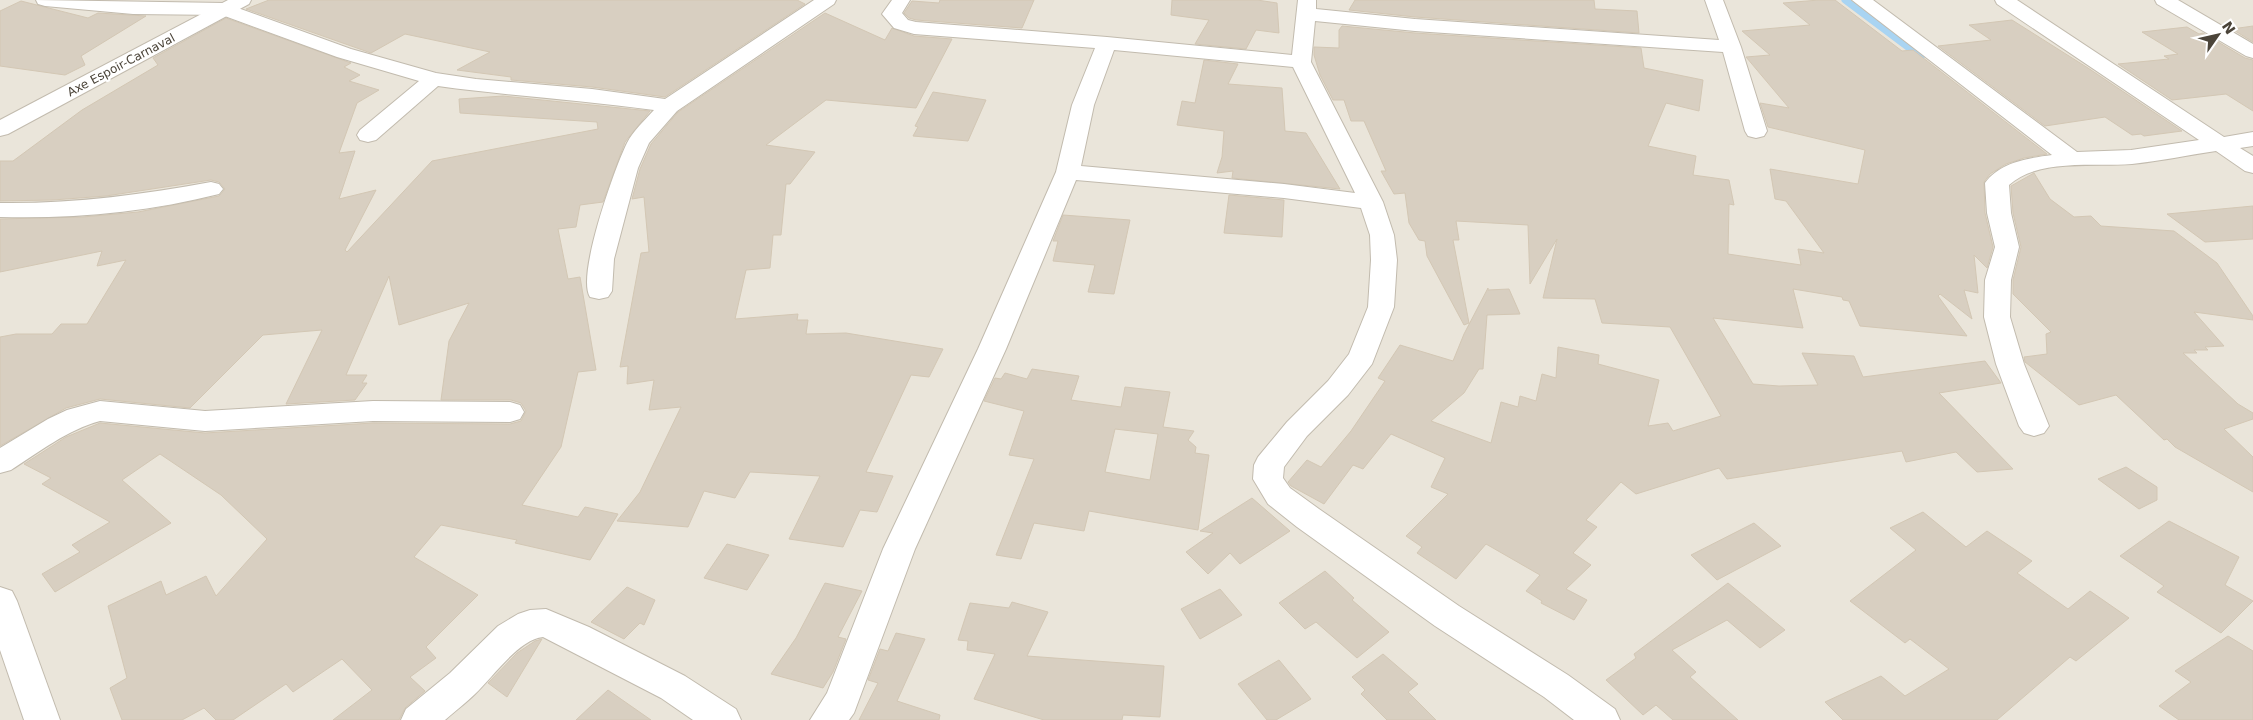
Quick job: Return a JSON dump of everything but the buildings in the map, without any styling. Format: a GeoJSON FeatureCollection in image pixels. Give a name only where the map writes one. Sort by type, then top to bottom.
{"type":"FeatureCollection","features":[{"type":"Feature","properties":{"kind":"street"},"geometry":{"type":"LineString","coordinates":[[45,0],[134,8],[233,5],[271,25],[344,53],[434,79],[476,85],[592,95],[669,106]]}},
{"type":"Feature","properties":{"kind":"street"},"geometry":{"type":"LineString","coordinates":[[598,290],[601,259],[627,168],[638,141],[669,106],[827,0]]}},
{"type":"Feature","properties":{"kind":"street"},"geometry":{"type":"LineString","coordinates":[[901,0],[892,14],[901,24],[914,28],[1107,43],[1301,62]]}},
{"type":"Feature","properties":{"kind":"street"},"geometry":{"type":"LineString","coordinates":[[1714,0],[1731,47],[1756,131]]}},
{"type":"Feature","properties":{"kind":"street"},"geometry":{"type":"LineString","coordinates":[[1861,0],[2072,159]]}},
{"type":"Feature","properties":{"kind":"street"},"geometry":{"type":"LineString","coordinates":[[2004,0],[2253,166]]}},
{"type":"Feature","properties":{"kind":"street"},"geometry":{"type":"LineString","coordinates":[[2164,0],[2253,52]]}},
{"type":"Feature","properties":{"kind":"street","name":"Axe Espoir-Carnaval"},"geometry":{"type":"LineString","coordinates":[[0,129],[233,5]]}},
{"type":"Feature","properties":{"kind":"street"},"geometry":{"type":"LineString","coordinates":[[1602,720],[1556,686],[1447,616],[1308,518],[1279,496],[1268,479],[1269,465],[1297,429],[1338,388],[1362,358],[1381,307],[1384,260],[1382,235],[1371,202],[1301,62],[1307,7],[1433,27],[1731,47]]}},
{"type":"Feature","properties":{"kind":"street"},"geometry":{"type":"LineString","coordinates":[[828,720],[841,702],[899,549],[992,349],[1068,172],[1082,106],[1107,43]]}},
{"type":"Feature","properties":{"kind":"street"},"geometry":{"type":"LineString","coordinates":[[368,134],[434,79]]}},
{"type":"Feature","properties":{"kind":"street"},"geometry":{"type":"LineString","coordinates":[[2034,426],[2010,364],[1997,317],[1998,280],[2007,247],[1999,213],[1997,183],[2005,174],[2020,168],[2072,159],[2131,158],[2253,139]]}},
{"type":"Feature","properties":{"kind":"street"},"geometry":{"type":"LineString","coordinates":[[1068,172],[1284,191],[1371,202]]}},
{"type":"Feature","properties":{"kind":"street"},"geometry":{"type":"LineString","coordinates":[[0,210],[30,212],[103,207],[211,189]]}},
{"type":"Feature","properties":{"kind":"street"},"geometry":{"type":"LineString","coordinates":[[0,462],[58,426],[77,417],[100,411],[205,421],[373,411],[510,412]]}},
{"type":"Feature","properties":{"kind":"street"},"geometry":{"type":"LineString","coordinates":[[0,601],[42,720]]}},
{"type":"Feature","properties":{"kind":"street"},"geometry":{"type":"LineString","coordinates":[[419,720],[462,684],[510,636],[530,624],[546,623],[673,687],[724,720]]}},
{"type":"Feature","properties":{"kind":"shaded area"},"geometry":{"type":"Polygon","coordinates":[[[0,0],[2253,0],[2253,720],[0,720],[0,0]]]}},
{"type":"Feature","properties":{"kind":"waterway"},"geometry":{"type":"LineString","coordinates":[[1845,0],[1921,57]]}}]}
